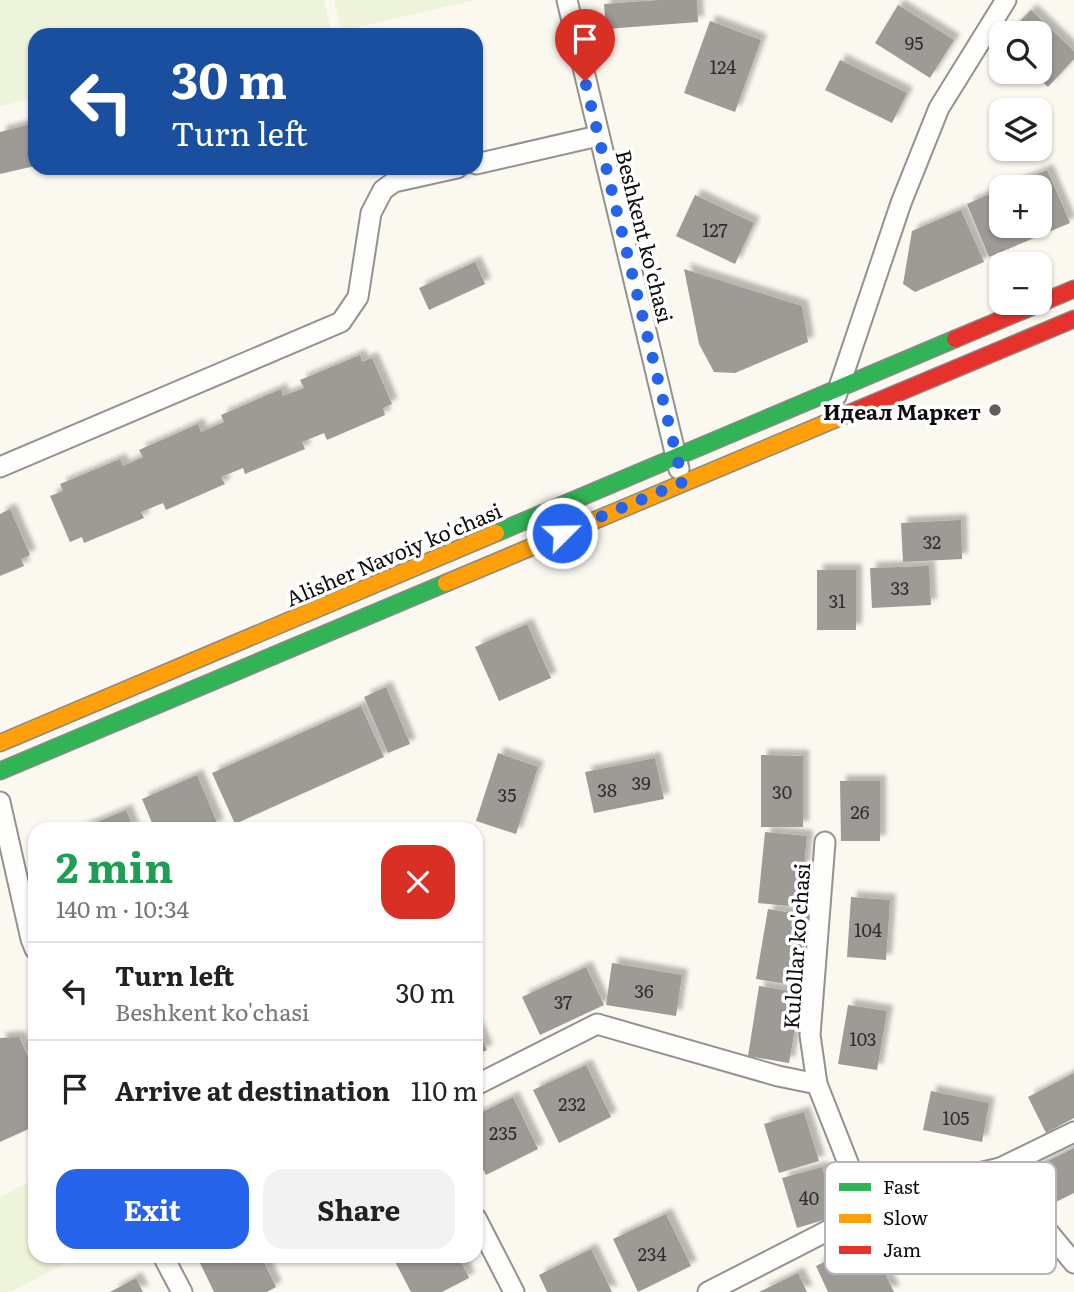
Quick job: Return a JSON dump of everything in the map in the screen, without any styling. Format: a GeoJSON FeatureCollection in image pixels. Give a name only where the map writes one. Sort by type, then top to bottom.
{"type":"FeatureCollection","features":[{"type":"Feature","properties":{"kind":"main road","name":"Alisher Navoiy ko'chasi"},"geometry":{"type":"LineString","coordinates":[[0,743],[1066,292]]}},
{"type":"Feature","properties":{"kind":"main road"},"geometry":{"type":"LineString","coordinates":[[0,771],[683,482],[1072,322]]}},
{"type":"Feature","properties":{"kind":"street","name":"Beshkent ko'chasi"},"geometry":{"type":"LineString","coordinates":[[566,0],[683,482]]}},
{"type":"Feature","properties":{"kind":"street"},"geometry":{"type":"LineString","coordinates":[[829,421],[838,387],[901,203],[939,108],[1006,0]]}},
{"type":"Feature","properties":{"kind":"street"},"geometry":{"type":"LineString","coordinates":[[483,162],[598,136]]}},
{"type":"Feature","properties":{"kind":"street"},"geometry":{"type":"LineString","coordinates":[[0,467],[341,322],[358,297],[372,213],[383,190],[394,183],[428,175]]}},
{"type":"Feature","properties":{"kind":"street"},"geometry":{"type":"LineString","coordinates":[[1066,292],[1072,322]]}},
{"type":"Feature","properties":{"kind":"street"},"geometry":{"type":"LineString","coordinates":[[0,802],[28,917]]}},
{"type":"Feature","properties":{"kind":"street","name":"Kulollar ko'chasi"},"geometry":{"type":"LineString","coordinates":[[825,842],[810,1035],[817,1084],[848,1162]]}},
{"type":"Feature","properties":{"kind":"street"},"geometry":{"type":"LineString","coordinates":[[483,1081],[597,1024],[778,1076],[817,1084]]}},
{"type":"Feature","properties":{"kind":"street"},"geometry":{"type":"LineString","coordinates":[[1012,1162],[1074,1132]]}},
{"type":"Feature","properties":{"kind":"street"},"geometry":{"type":"LineString","coordinates":[[483,1232],[514,1292]]}},
{"type":"Feature","properties":{"kind":"street"},"geometry":{"type":"LineString","coordinates":[[708,1292],[825,1232]]}},
{"type":"Feature","properties":{"kind":"street"},"geometry":{"type":"LineString","coordinates":[[1056,1241],[1074,1262]]}},
{"type":"Feature","properties":{"kind":"street"},"geometry":{"type":"LineString","coordinates":[[167,1263],[182,1292]]}},
{"type":"Feature","properties":{"kind":"green space"},"geometry":{"type":"Polygon","coordinates":[[[0,0],[324,0],[330,28],[28,28],[28,100],[0,106],[0,0]]]}},
{"type":"Feature","properties":{"kind":"green space"},"geometry":{"type":"Polygon","coordinates":[[[334,0],[475,0],[354,28],[340,28],[334,0]]]}},
{"type":"Feature","properties":{"kind":"green space"},"geometry":{"type":"Polygon","coordinates":[[[28,1183],[28,1263],[66,1263],[10,1292],[0,1292],[0,1197],[28,1183]]]}},
{"type":"Feature","properties":{"kind":"building"},"geometry":{"type":"Polygon","coordinates":[[[697,0],[698,22],[606,29],[604,4],[697,0]]]}},
{"type":"Feature","properties":{"kind":"building"},"geometry":{"type":"Polygon","coordinates":[[[898,5],[954,40],[930,78],[875,43],[898,5]]]}},
{"type":"Feature","properties":{"kind":"building"},"geometry":{"type":"Polygon","coordinates":[[[1031,10],[1043,21],[1020,21],[1031,10]]]}},
{"type":"Feature","properties":{"kind":"building"},"geometry":{"type":"Polygon","coordinates":[[[710,21],[761,40],[735,112],[684,93],[710,21]]]}},
{"type":"Feature","properties":{"kind":"building"},"geometry":{"type":"Polygon","coordinates":[[[1052,30],[1074,51],[1074,59],[1052,83],[1052,30]]]}},
{"type":"Feature","properties":{"kind":"building"},"geometry":{"type":"Polygon","coordinates":[[[840,60],[907,93],[892,123],[825,90],[840,60]]]}},
{"type":"Feature","properties":{"kind":"building"},"geometry":{"type":"Polygon","coordinates":[[[28,125],[28,168],[0,174],[0,132],[28,125]]]}},
{"type":"Feature","properties":{"kind":"building"},"geometry":{"type":"Polygon","coordinates":[[[1047,170],[1049,175],[1035,175],[1047,170]]]}},
{"type":"Feature","properties":{"kind":"building"},"geometry":{"type":"Polygon","coordinates":[[[1052,182],[1070,223],[1052,231],[1052,182]]]}},
{"type":"Feature","properties":{"kind":"building"},"geometry":{"type":"Polygon","coordinates":[[[989,194],[989,238],[1034,238],[1001,252],[989,252],[989,257],[967,204],[989,194]]]}},
{"type":"Feature","properties":{"kind":"building"},"geometry":{"type":"Polygon","coordinates":[[[695,195],[754,223],[735,264],[676,236],[695,195]]]}},
{"type":"Feature","properties":{"kind":"building"},"geometry":{"type":"Polygon","coordinates":[[[961,210],[984,262],[915,292],[903,284],[912,231],[961,210]]]}},
{"type":"Feature","properties":{"kind":"building"},"geometry":{"type":"Polygon","coordinates":[[[475,262],[485,284],[429,310],[419,288],[475,262]]]}},
{"type":"Feature","properties":{"kind":"building"},"geometry":{"type":"Polygon","coordinates":[[[684,269],[802,306],[808,342],[735,373],[714,372],[699,344],[684,269]]]}},
{"type":"Feature","properties":{"kind":"building"},"geometry":{"type":"Polygon","coordinates":[[[360,355],[362,362],[372,358],[392,404],[383,408],[385,415],[327,440],[324,433],[302,442],[305,449],[245,474],[243,468],[221,477],[225,484],[166,510],[163,503],[141,512],[144,518],[84,543],[82,537],[70,542],[50,496],[63,491],[60,484],[120,459],[123,466],[143,457],[139,450],[198,424],[201,432],[224,422],[221,415],[281,389],[283,396],[304,388],[300,380],[360,355]]]}},
{"type":"Feature","properties":{"kind":"building"},"geometry":{"type":"Polygon","coordinates":[[[10,509],[30,555],[21,559],[24,566],[0,576],[0,514],[10,509]]]}},
{"type":"Feature","properties":{"kind":"building"},"geometry":{"type":"Polygon","coordinates":[[[961,520],[962,559],[903,562],[901,523],[961,520]]]}},
{"type":"Feature","properties":{"kind":"building"},"geometry":{"type":"Polygon","coordinates":[[[929,566],[931,605],[872,608],[870,568],[929,566]]]}},
{"type":"Feature","properties":{"kind":"building"},"geometry":{"type":"Polygon","coordinates":[[[817,570],[856,570],[856,630],[817,630],[817,570]]]}},
{"type":"Feature","properties":{"kind":"building"},"geometry":{"type":"Polygon","coordinates":[[[527,624],[551,678],[499,701],[475,647],[527,624]]]}},
{"type":"Feature","properties":{"kind":"building"},"geometry":{"type":"Polygon","coordinates":[[[386,687],[410,744],[388,753],[364,697],[386,687]]]}},
{"type":"Feature","properties":{"kind":"building"},"geometry":{"type":"Polygon","coordinates":[[[361,706],[384,757],[239,822],[234,822],[212,773],[361,706]]]}},
{"type":"Feature","properties":{"kind":"building"},"geometry":{"type":"Polygon","coordinates":[[[498,753],[538,767],[516,834],[476,821],[498,753]]]}},
{"type":"Feature","properties":{"kind":"building"},"geometry":{"type":"Polygon","coordinates":[[[761,755],[803,756],[803,827],[761,827],[761,755]]]}},
{"type":"Feature","properties":{"kind":"building"},"geometry":{"type":"Polygon","coordinates":[[[655,758],[664,799],[594,813],[585,772],[655,758]]]}},
{"type":"Feature","properties":{"kind":"building"},"geometry":{"type":"Polygon","coordinates":[[[197,775],[217,822],[152,822],[142,799],[197,775]]]}},
{"type":"Feature","properties":{"kind":"building"},"geometry":{"type":"Polygon","coordinates":[[[840,781],[880,781],[880,841],[841,841],[840,781]]]}},
{"type":"Feature","properties":{"kind":"building"},"geometry":{"type":"Polygon","coordinates":[[[126,810],[131,822],[97,822],[126,810]]]}},
{"type":"Feature","properties":{"kind":"building"},"geometry":{"type":"Polygon","coordinates":[[[765,832],[807,836],[800,907],[758,903],[765,832]]]}},
{"type":"Feature","properties":{"kind":"building"},"geometry":{"type":"Polygon","coordinates":[[[851,897],[890,900],[886,960],[847,957],[851,897]]]}},
{"type":"Feature","properties":{"kind":"building"},"geometry":{"type":"Polygon","coordinates":[[[768,909],[809,916],[798,986],[756,979],[768,909]]]}},
{"type":"Feature","properties":{"kind":"building"},"geometry":{"type":"Polygon","coordinates":[[[612,963],[682,975],[676,1016],[606,1005],[612,963]]]}},
{"type":"Feature","properties":{"kind":"building"},"geometry":{"type":"Polygon","coordinates":[[[586,967],[604,1005],[540,1035],[522,997],[586,967]]]}},
{"type":"Feature","properties":{"kind":"building"},"geometry":{"type":"Polygon","coordinates":[[[759,986],[801,993],[789,1063],[748,1056],[759,986]]]}},
{"type":"Feature","properties":{"kind":"building"},"geometry":{"type":"Polygon","coordinates":[[[848,1005],[887,1011],[877,1070],[838,1064],[848,1005]]]}},
{"type":"Feature","properties":{"kind":"building"},"geometry":{"type":"Polygon","coordinates":[[[19,1037],[28,1057],[28,1129],[0,1142],[0,1038],[19,1037]]]}},
{"type":"Feature","properties":{"kind":"building"},"geometry":{"type":"Polygon","coordinates":[[[586,1065],[611,1117],[559,1143],[533,1090],[586,1065]]]}},
{"type":"Feature","properties":{"kind":"building"},"geometry":{"type":"Polygon","coordinates":[[[1074,1073],[1074,1118],[1046,1133],[1028,1097],[1074,1073]]]}},
{"type":"Feature","properties":{"kind":"building"},"geometry":{"type":"Polygon","coordinates":[[[931,1091],[989,1103],[982,1142],[923,1130],[931,1091]]]}},
{"type":"Feature","properties":{"kind":"building"},"geometry":{"type":"Polygon","coordinates":[[[513,1097],[538,1149],[486,1175],[483,1169],[483,1112],[513,1097]]]}},
{"type":"Feature","properties":{"kind":"building"},"geometry":{"type":"Polygon","coordinates":[[[804,1112],[819,1161],[779,1173],[764,1124],[804,1112]]]}},
{"type":"Feature","properties":{"kind":"building"},"geometry":{"type":"Polygon","coordinates":[[[1074,1148],[1074,1193],[1056,1202],[1056,1162],[1046,1162],[1074,1148]]]}},
{"type":"Feature","properties":{"kind":"building"},"geometry":{"type":"Polygon","coordinates":[[[822,1167],[825,1177],[825,1220],[797,1228],[782,1178],[822,1167]]]}},
{"type":"Feature","properties":{"kind":"building"},"geometry":{"type":"Polygon","coordinates":[[[666,1214],[691,1266],[638,1292],[613,1239],[666,1214]]]}},
{"type":"Feature","properties":{"kind":"building"},"geometry":{"type":"Polygon","coordinates":[[[591,1249],[612,1292],[547,1292],[539,1275],[591,1249]]]}},
{"type":"Feature","properties":{"kind":"building"},"geometry":{"type":"Polygon","coordinates":[[[825,1262],[825,1274],[885,1274],[894,1292],[828,1292],[816,1266],[825,1262]]]}},
{"type":"Feature","properties":{"kind":"building"},"geometry":{"type":"Polygon","coordinates":[[[200,1263],[264,1263],[276,1287],[267,1292],[214,1292],[200,1263]]]}},
{"type":"Feature","properties":{"kind":"building"},"geometry":{"type":"Polygon","coordinates":[[[396,1263],[462,1263],[469,1278],[442,1292],[411,1292],[396,1263]]]}},
{"type":"Feature","properties":{"kind":"building"},"geometry":{"type":"Polygon","coordinates":[[[798,1273],[807,1292],[759,1292],[798,1273]]]}},
{"type":"Feature","properties":{"kind":"building"},"geometry":{"type":"Polygon","coordinates":[[[136,1278],[143,1292],[110,1292],[136,1278]]]}},
{"type":"Feature","properties":{"kind":"traffic: fast"},"geometry":{"type":"LineString","coordinates":[[496,533],[955,339]]}},
{"type":"Feature","properties":{"kind":"traffic: fast"},"geometry":{"type":"LineString","coordinates":[[0,771],[446,583]]}},
{"type":"Feature","properties":{"kind":"traffic: slow"},"geometry":{"type":"LineString","coordinates":[[446,583],[850,413]]}},
{"type":"Feature","properties":{"kind":"traffic: slow"},"geometry":{"type":"LineString","coordinates":[[0,743],[496,533]]}},
{"type":"Feature","properties":{"kind":"traffic: jam"},"geometry":{"type":"LineString","coordinates":[[955,339],[1074,289]]}},
{"type":"Feature","properties":{"kind":"traffic: jam"},"geometry":{"type":"LineString","coordinates":[[850,413],[1074,319]]}},
{"type":"Feature","properties":{"kind":"place","name":"Идеал Маркет"},"geometry":{"type":"Point","coordinates":[995,410]}},
{"type":"Feature","properties":{"kind":"route"},"geometry":{"type":"LineString","coordinates":[[562,533],[683,482],[585,81]]}}]}
